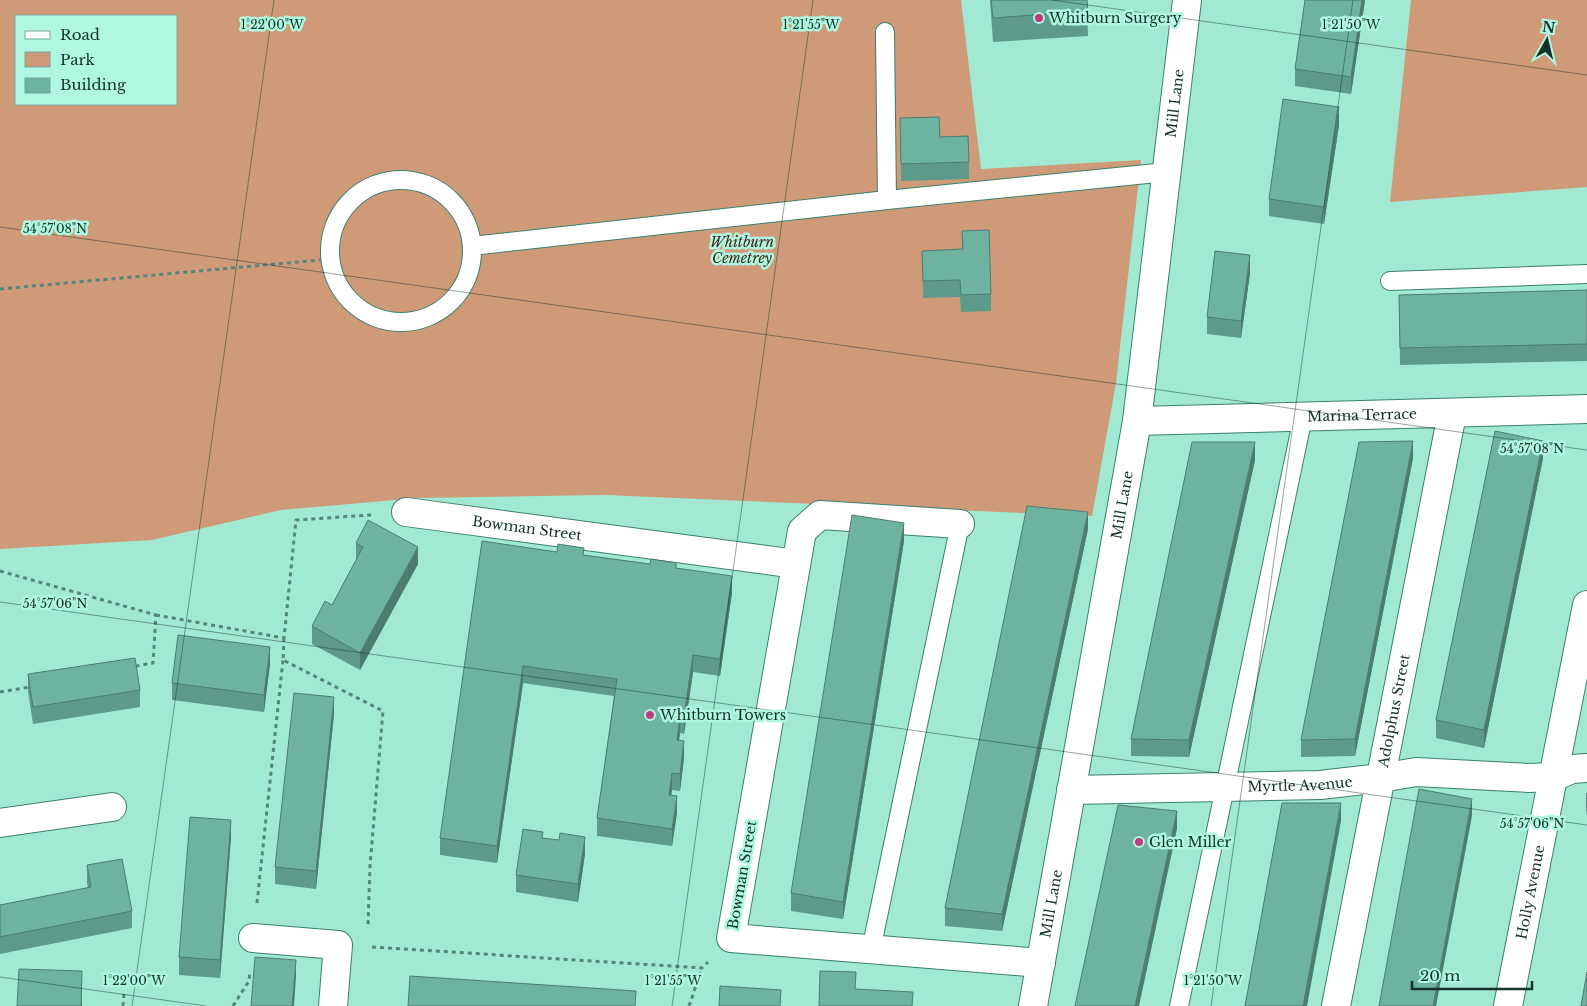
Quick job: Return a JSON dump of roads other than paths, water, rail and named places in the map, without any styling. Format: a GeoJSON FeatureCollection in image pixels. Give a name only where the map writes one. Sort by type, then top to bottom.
{"type":"FeatureCollection","features":[{"type":"Feature","properties":{"kind":"street","name":"Mill Lane"},"geometry":{"type":"LineString","coordinates":[[1033,1006],[1137,421],[1187,0]]}},
{"type":"Feature","properties":{"kind":"street","name":"Marina Terrace"},"geometry":{"type":"LineString","coordinates":[[1137,421],[1587,409]]}},
{"type":"Feature","properties":{"kind":"street","name":"Adolphus Street"},"geometry":{"type":"LineString","coordinates":[[1336,1006],[1452,414]]}},
{"type":"Feature","properties":{"kind":"street","name":"Bowman Street"},"geometry":{"type":"LineString","coordinates":[[406,512],[796,564]]}},
{"type":"Feature","properties":{"kind":"street","name":"Bowman Street"},"geometry":{"type":"LineString","coordinates":[[960,524],[820,515],[802,531],[731,938],[1041,963]]}},
{"type":"Feature","properties":{"kind":"street","name":"Holly Avenue"},"geometry":{"type":"LineString","coordinates":[[1508,1006],[1587,605]]}},
{"type":"Feature","properties":{"kind":"street","name":"Myrtle Avenue"},"geometry":{"type":"LineString","coordinates":[[1071,790],[1320,785],[1416,772],[1529,778],[1553,777],[1572,770],[1587,768]]}},
{"type":"Feature","properties":{"kind":"street"},"geometry":{"type":"LineString","coordinates":[[0,823],[112,807]]}},
{"type":"Feature","properties":{"kind":"street"},"geometry":{"type":"LineString","coordinates":[[253,938],[338,945],[333,1006]]}},
{"type":"Feature","properties":{"kind":"lane"},"geometry":{"type":"LineString","coordinates":[[885,32],[887,200]]}},
{"type":"Feature","properties":{"kind":"lane"},"geometry":{"type":"LineString","coordinates":[[472,246],[887,200],[1167,172]]}},
{"type":"Feature","properties":{"kind":"lane"},"geometry":{"type":"LineString","coordinates":[[387,181],[411,181],[434,188],[453,202],[466,222],[472,246],[470,269],[460,290],[444,308],[423,319],[400,323],[377,319],[357,308],[341,291],[332,270],[329,246],[335,224],[347,204],[365,189],[387,181]]}},
{"type":"Feature","properties":{"kind":"lane"},"geometry":{"type":"LineString","coordinates":[[1390,281],[1587,274]]}},
{"type":"Feature","properties":{"kind":"lane"},"geometry":{"type":"LineString","coordinates":[[1179,1006],[1303,417]]}},
{"type":"Feature","properties":{"kind":"lane"},"geometry":{"type":"LineString","coordinates":[[871,950],[960,524]]}},
{"type":"Feature","properties":{"kind":"place","name":"Whitburn Surgery"},"geometry":{"type":"Point","coordinates":[1039,18]}},
{"type":"Feature","properties":{"kind":"place","name":"Whitburn Towers"},"geometry":{"type":"Point","coordinates":[650,715]}},
{"type":"Feature","properties":{"kind":"place","name":"Glen Miller"},"geometry":{"type":"Point","coordinates":[1139,842]}},
{"type":"Feature","properties":{"kind":"park label","name":"Whitburn Cemetrey"},"geometry":{"type":"Point","coordinates":[742,250]}}]}
